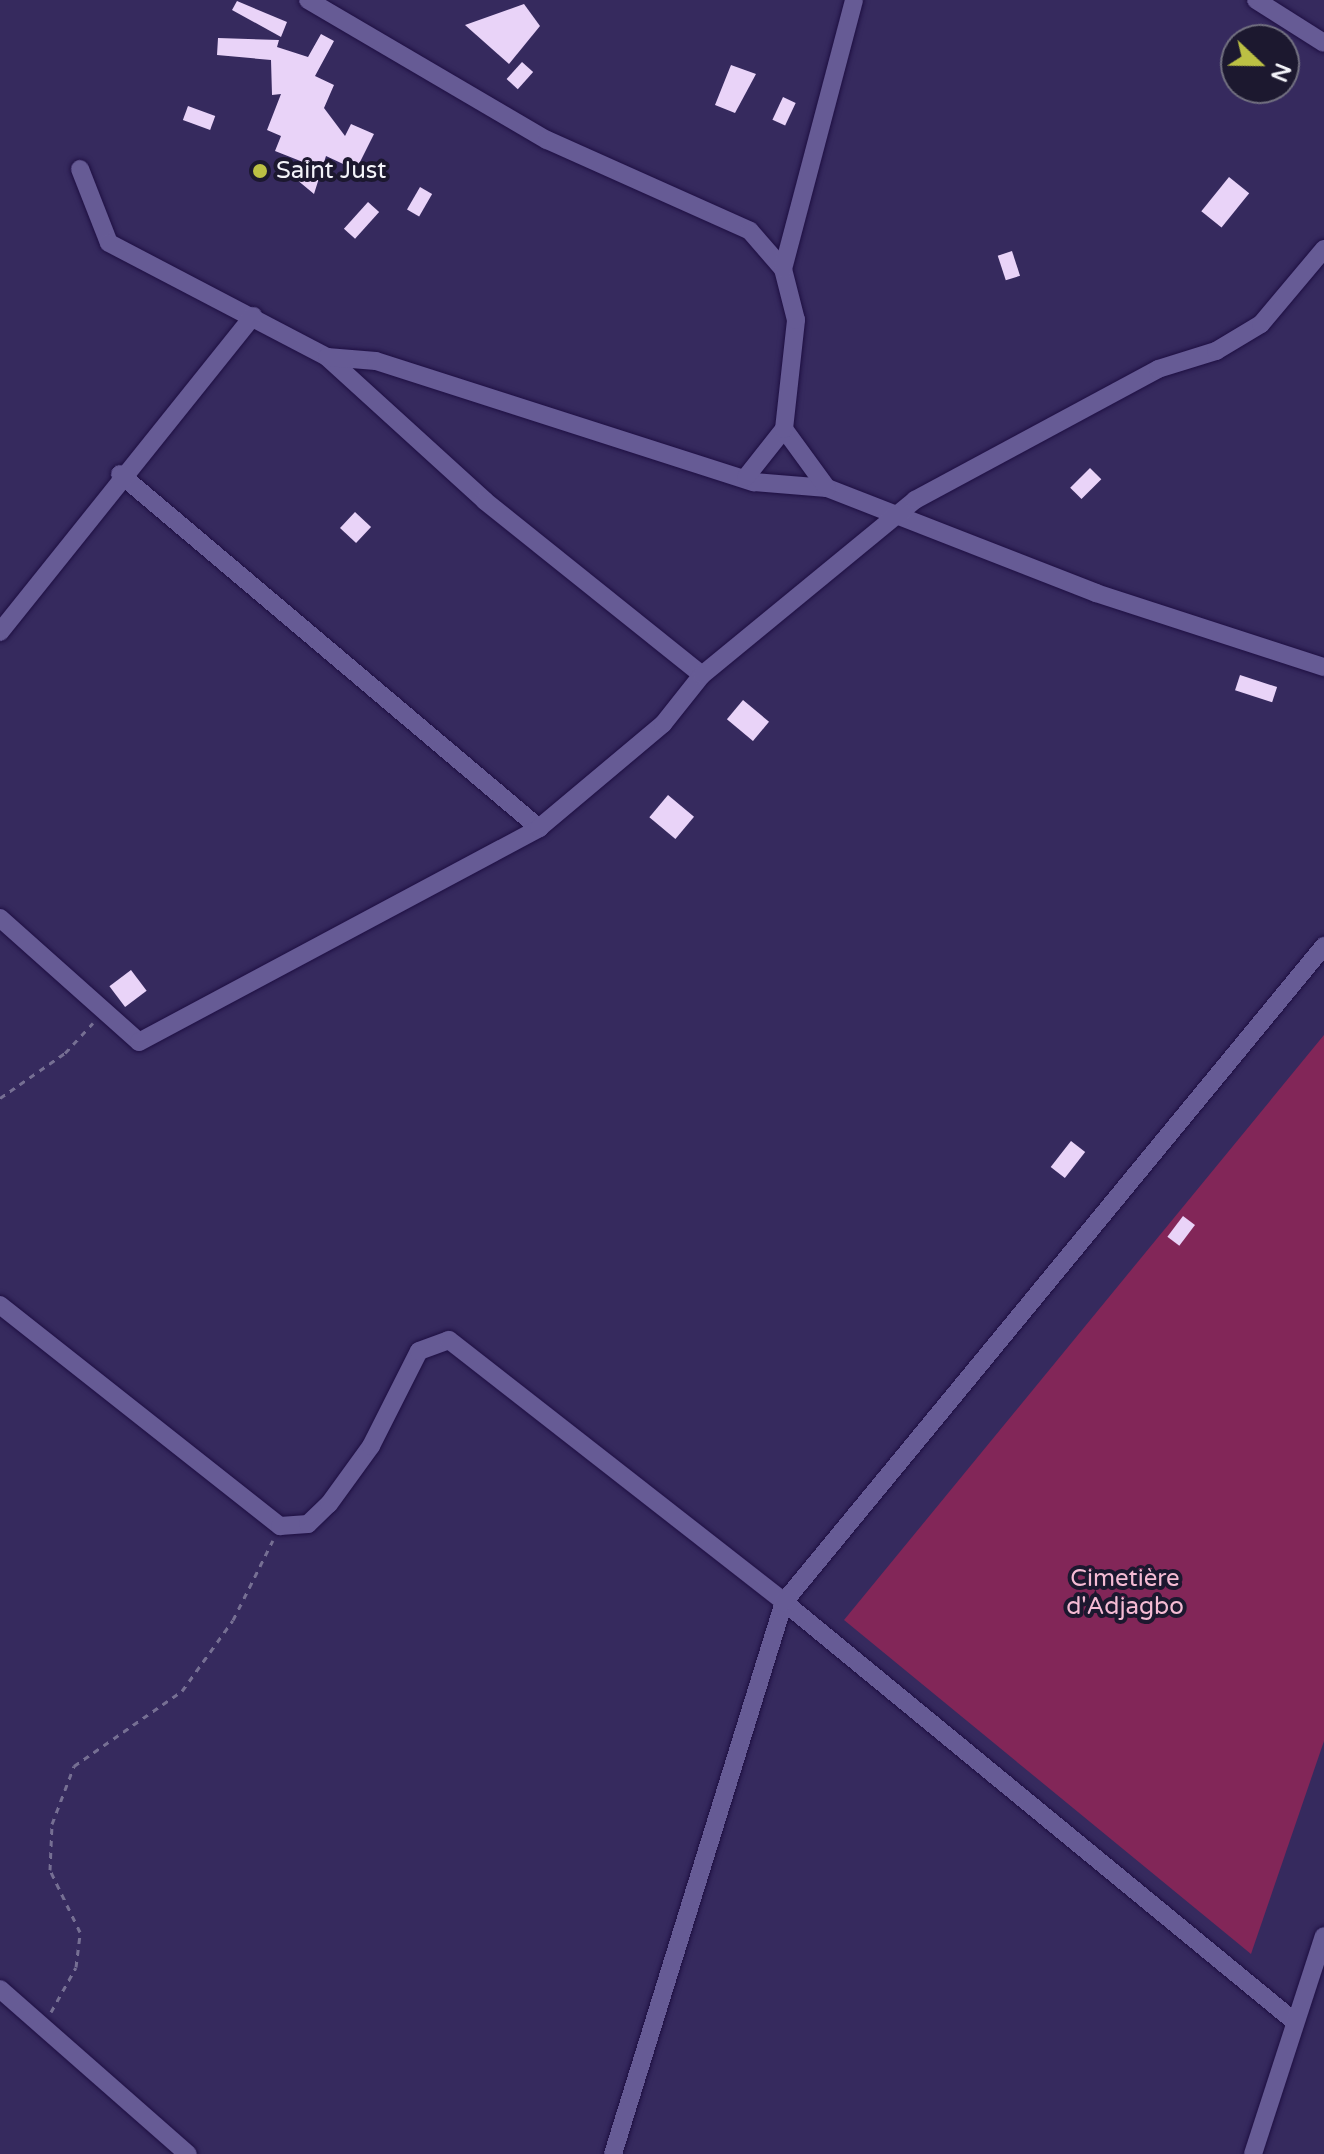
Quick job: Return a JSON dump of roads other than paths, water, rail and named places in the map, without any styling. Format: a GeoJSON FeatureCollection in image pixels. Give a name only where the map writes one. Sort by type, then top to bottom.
{"type":"FeatureCollection","features":[{"type":"Feature","properties":{"kind":"street"},"geometry":{"type":"LineString","coordinates":[[308,0],[547,140],[750,231],[783,269],[796,320],[784,429],[746,477]]}},
{"type":"Feature","properties":{"kind":"street"},"geometry":{"type":"LineString","coordinates":[[783,269],[854,0]]}},
{"type":"Feature","properties":{"kind":"street"},"geometry":{"type":"LineString","coordinates":[[1256,0],[1324,43]]}},
{"type":"Feature","properties":{"kind":"street"},"geometry":{"type":"LineString","coordinates":[[80,169],[109,243],[327,357],[485,501],[702,675]]}},
{"type":"Feature","properties":{"kind":"street"},"geometry":{"type":"LineString","coordinates":[[0,918],[100,1014],[139,1042],[539,828],[663,724],[702,675],[939,482],[1261,324],[1324,249]]}},
{"type":"Feature","properties":{"kind":"street"},"geometry":{"type":"LineString","coordinates":[[0,632],[120,474],[253,316]]}},
{"type":"Feature","properties":{"kind":"street"},"geometry":{"type":"LineString","coordinates":[[327,357],[376,361],[746,477],[827,488],[896,518],[1324,667]]}},
{"type":"Feature","properties":{"kind":"street"},"geometry":{"type":"LineString","coordinates":[[784,429],[827,488]]}},
{"type":"Feature","properties":{"kind":"street"},"geometry":{"type":"LineString","coordinates":[[120,474],[539,828]]}},
{"type":"Feature","properties":{"kind":"street"},"geometry":{"type":"LineString","coordinates":[[613,2154],[784,1602],[1324,946]]}},
{"type":"Feature","properties":{"kind":"street"},"geometry":{"type":"LineString","coordinates":[[0,1305],[280,1526],[308,1524],[329,1504],[371,1446],[419,1351],[449,1340],[784,1602],[1294,2021]]}},
{"type":"Feature","properties":{"kind":"street"},"geometry":{"type":"LineString","coordinates":[[1253,2154],[1324,1936]]}},
{"type":"Feature","properties":{"kind":"street"},"geometry":{"type":"LineString","coordinates":[[0,1989],[44,2024],[188,2154]]}},
{"type":"Feature","properties":{"kind":"place","name":"Saint Just"},"geometry":{"type":"Point","coordinates":[260,171]}},
{"type":"Feature","properties":{"kind":"park label","name":"Cimetière d'Adjagbo"},"geometry":{"type":"Point","coordinates":[1125,1593]}}]}
